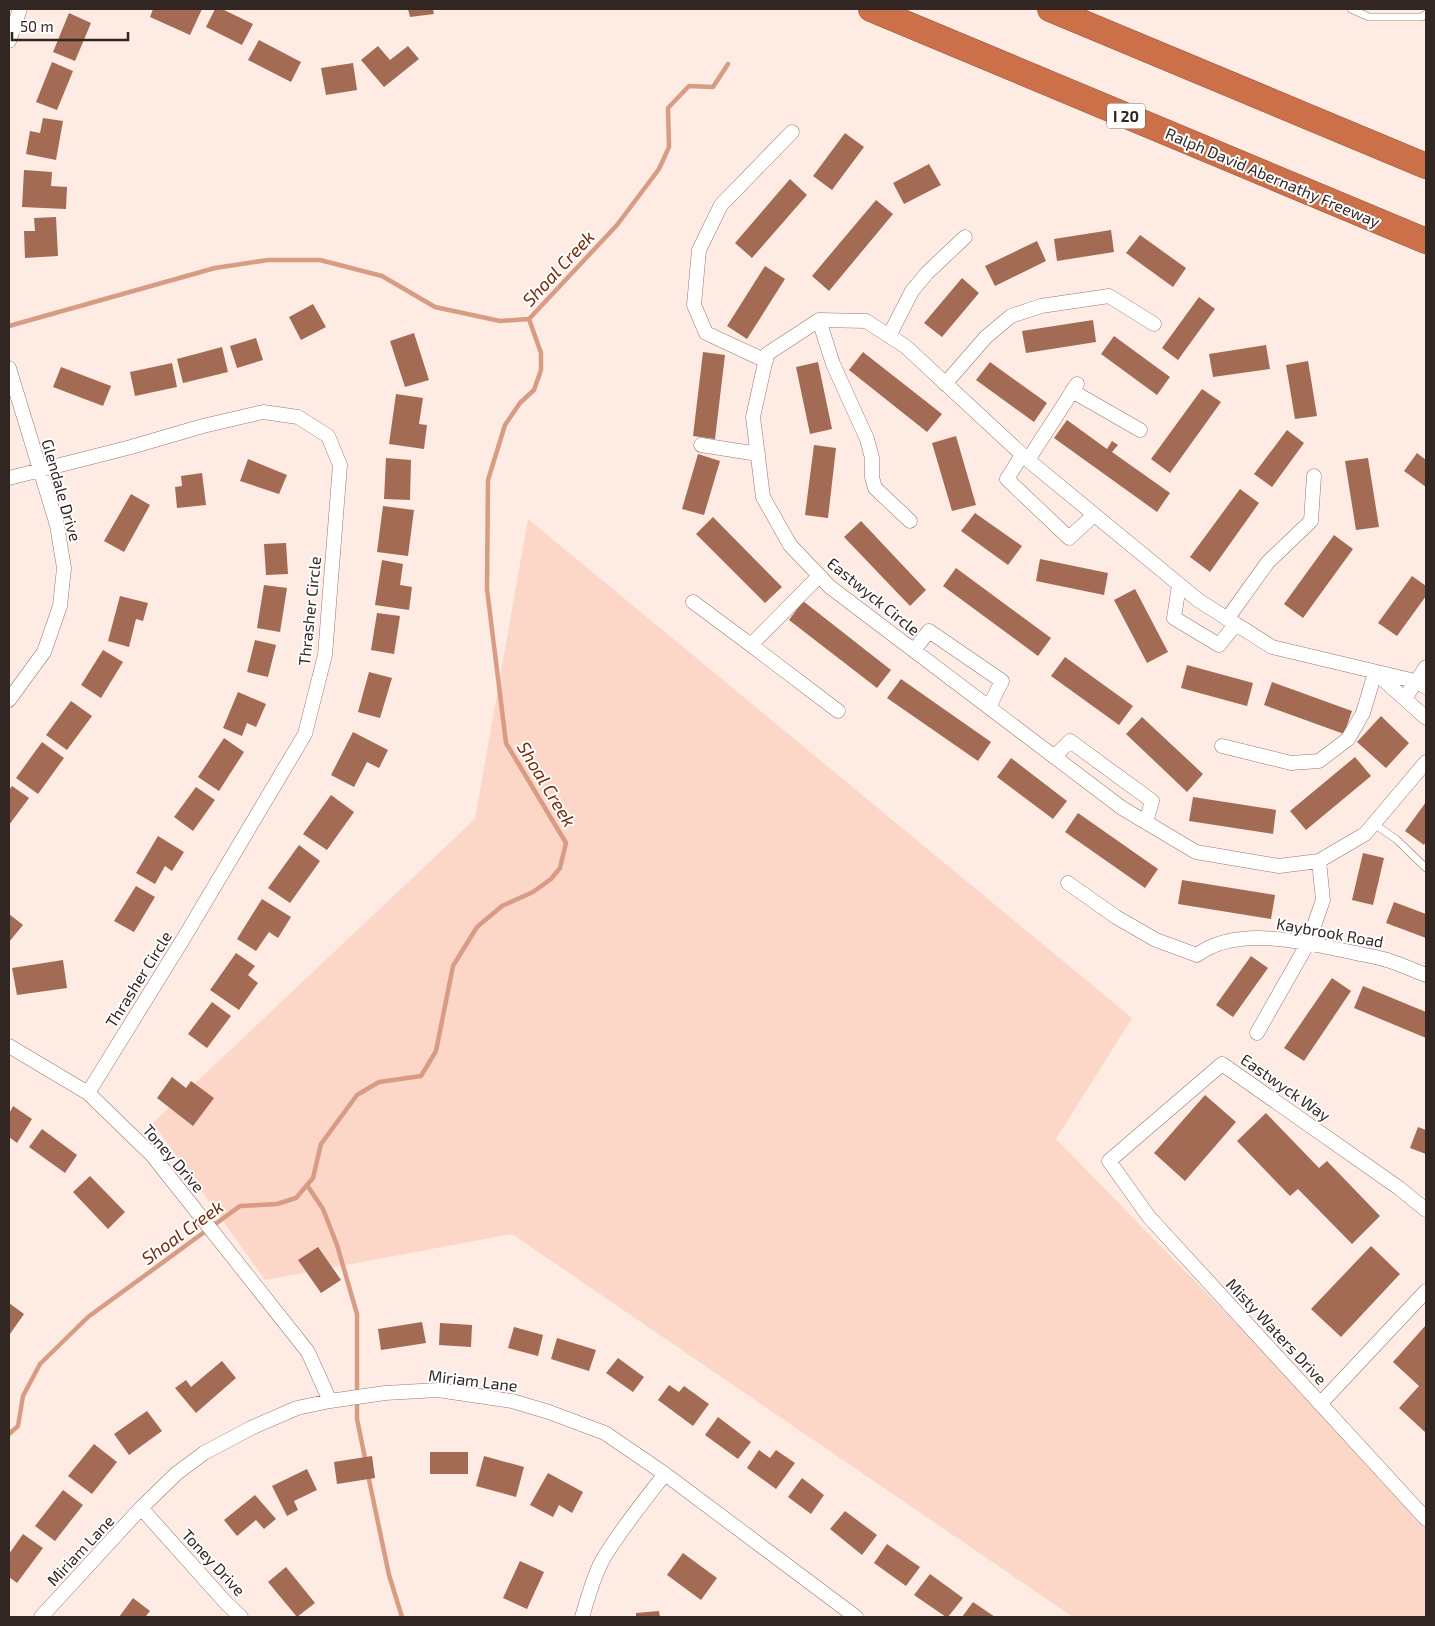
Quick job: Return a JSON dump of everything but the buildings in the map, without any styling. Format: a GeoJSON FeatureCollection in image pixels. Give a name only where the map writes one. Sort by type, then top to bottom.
{"type":"FeatureCollection","features":[{"type":"Feature","properties":{"kind":"highway","name":"Ralph David Abernathy Freeway"},"geometry":{"type":"LineString","coordinates":[[871,9],[1426,243]]}},
{"type":"Feature","properties":{"kind":"highway"},"geometry":{"type":"LineString","coordinates":[[1050,9],[1426,166]]}},
{"type":"Feature","properties":{"kind":"highway"},"geometry":{"type":"LineString","coordinates":[[1166,56],[1426,153]]}},
{"type":"Feature","properties":{"kind":"street"},"geometry":{"type":"LineString","coordinates":[[9,41],[20,9]]}},
{"type":"Feature","properties":{"kind":"street"},"geometry":{"type":"LineString","coordinates":[[792,132],[721,205],[700,250],[694,305],[706,333],[766,361],[767,354],[819,320],[866,320],[905,346],[1025,458],[1198,600],[1272,647],[1421,684]]}},
{"type":"Feature","properties":{"kind":"street"},"geometry":{"type":"LineString","coordinates":[[889,336],[912,291],[927,273],[965,237]]}},
{"type":"Feature","properties":{"kind":"street"},"geometry":{"type":"LineString","coordinates":[[946,384],[986,337],[1011,316],[1041,306],[1110,296],[1154,324]]}},
{"type":"Feature","properties":{"kind":"street"},"geometry":{"type":"LineString","coordinates":[[819,320],[833,364],[867,439],[872,458],[872,477],[875,488],[910,521]]}},
{"type":"Feature","properties":{"kind":"street","name":"Eastwyck Circle"},"geometry":{"type":"LineString","coordinates":[[766,361],[753,417],[763,497],[790,545],[830,587],[1122,808],[1196,852],[1279,866],[1319,861],[1365,834],[1426,762]]}},
{"type":"Feature","properties":{"kind":"street","name":"Glendale Drive"},"geometry":{"type":"LineString","coordinates":[[9,368],[57,525],[64,568],[60,606],[44,652],[9,700]]}},
{"type":"Feature","properties":{"kind":"street"},"geometry":{"type":"LineString","coordinates":[[1094,515],[1068,538],[1007,479],[1025,458],[1074,388],[1140,430]]}},
{"type":"Feature","properties":{"kind":"street","name":"Thrasher Circle"},"geometry":{"type":"LineString","coordinates":[[9,478],[132,447],[203,426],[263,412],[298,417],[328,436],[340,465],[325,655],[305,734],[186,936],[88,1093]]}},
{"type":"Feature","properties":{"kind":"street"},"geometry":{"type":"LineString","coordinates":[[701,446],[758,454]]}},
{"type":"Feature","properties":{"kind":"street"},"geometry":{"type":"LineString","coordinates":[[1179,585],[1174,618],[1219,645],[1268,562],[1311,521],[1314,476]]}},
{"type":"Feature","properties":{"kind":"street"},"geometry":{"type":"LineString","coordinates":[[751,645],[818,576]]}},
{"type":"Feature","properties":{"kind":"street"},"geometry":{"type":"LineString","coordinates":[[693,602],[838,711]]}},
{"type":"Feature","properties":{"kind":"street"},"geometry":{"type":"LineString","coordinates":[[914,650],[929,631],[1002,681],[989,707]]}},
{"type":"Feature","properties":{"kind":"street"},"geometry":{"type":"LineString","coordinates":[[1405,698],[1421,684],[1426,667]]}},
{"type":"Feature","properties":{"kind":"street"},"geometry":{"type":"LineString","coordinates":[[1375,672],[1426,718]]}},
{"type":"Feature","properties":{"kind":"street"},"geometry":{"type":"LineString","coordinates":[[1222,746],[1291,763],[1318,761],[1348,739],[1362,713],[1375,672]]}},
{"type":"Feature","properties":{"kind":"street"},"geometry":{"type":"LineString","coordinates":[[1054,757],[1070,741],[1152,801],[1146,822]]}},
{"type":"Feature","properties":{"kind":"street","name":"Eastwyck Way"},"geometry":{"type":"LineString","coordinates":[[1257,1034],[1308,943],[1323,900],[1319,861]]}},
{"type":"Feature","properties":{"kind":"street","name":"Kaybrook Road"},"geometry":{"type":"LineString","coordinates":[[1068,883],[1116,917],[1148,935],[1197,955],[1207,947],[1243,939],[1277,939],[1308,943],[1388,960],[1426,976]]}},
{"type":"Feature","properties":{"kind":"street","name":"Toney Drive"},"geometry":{"type":"LineString","coordinates":[[9,1046],[88,1093],[152,1155],[308,1352],[330,1401]]}},
{"type":"Feature","properties":{"kind":"street","name":"Eastwyck Way"},"geometry":{"type":"LineString","coordinates":[[1109,1161],[1222,1064],[1399,1188],[1426,1210]]}},
{"type":"Feature","properties":{"kind":"street","name":"Misty Waters Drive"},"geometry":{"type":"LineString","coordinates":[[1109,1161],[1149,1217],[1426,1519]]}},
{"type":"Feature","properties":{"kind":"street"},"geometry":{"type":"LineString","coordinates":[[1320,1404],[1426,1292]]}},
{"type":"Feature","properties":{"kind":"street","name":"Miriam Lane"},"geometry":{"type":"LineString","coordinates":[[40,1617],[141,1508],[177,1473],[204,1453],[251,1428],[297,1408],[385,1393],[438,1390],[512,1401],[549,1412],[605,1433],[664,1474],[856,1617]]}},
{"type":"Feature","properties":{"kind":"street"},"geometry":{"type":"LineString","coordinates":[[582,1617],[589,1592],[603,1560],[623,1528],[664,1474]]}},
{"type":"Feature","properties":{"kind":"street","name":"Toney Drive"},"geometry":{"type":"LineString","coordinates":[[141,1508],[227,1604],[242,1617]]}},
{"type":"Feature","properties":{"kind":"lane"},"geometry":{"type":"LineString","coordinates":[[1351,9],[1369,17],[1422,16],[1426,14]]}},
{"type":"Feature","properties":{"kind":"lane"},"geometry":{"type":"LineString","coordinates":[[1374,824],[1396,840],[1426,868]]}},
{"type":"Feature","properties":{"kind":"shaded area"},"geometry":{"type":"Polygon","coordinates":[[[528,519],[1132,1018],[1056,1139],[1307,1396],[1426,1524],[1426,1617],[1073,1617],[512,1234],[265,1280],[153,1123],[475,819],[528,519]]]}},
{"type":"Feature","properties":{"kind":"waterway","name":"Shoal Creek"},"geometry":{"type":"LineString","coordinates":[[529,319],[617,225],[659,169],[669,147],[668,108],[689,86],[713,87],[728,64]]}},
{"type":"Feature","properties":{"kind":"waterway"},"geometry":{"type":"LineString","coordinates":[[9,326],[215,268],[268,260],[320,260],[382,276],[435,307],[500,321],[529,319]]}},
{"type":"Feature","properties":{"kind":"waterway","name":"Shoal Creek"},"geometry":{"type":"LineString","coordinates":[[9,1434],[18,1426],[23,1396],[40,1364],[88,1317],[240,1206],[277,1204],[296,1198],[313,1178],[321,1144],[357,1095],[379,1082],[421,1076],[436,1051],[453,966],[477,927],[502,906],[533,892],[551,879],[560,868],[566,843],[506,743],[487,589],[488,480],[505,425],[520,403],[534,390],[541,370],[541,353],[529,319]]}},
{"type":"Feature","properties":{"kind":"waterway"},"geometry":{"type":"LineString","coordinates":[[307,1185],[323,1209],[337,1245],[357,1314],[357,1419],[366,1463]]}},
{"type":"Feature","properties":{"kind":"waterway"},"geometry":{"type":"LineString","coordinates":[[368,1475],[389,1575],[402,1617]]}}]}
